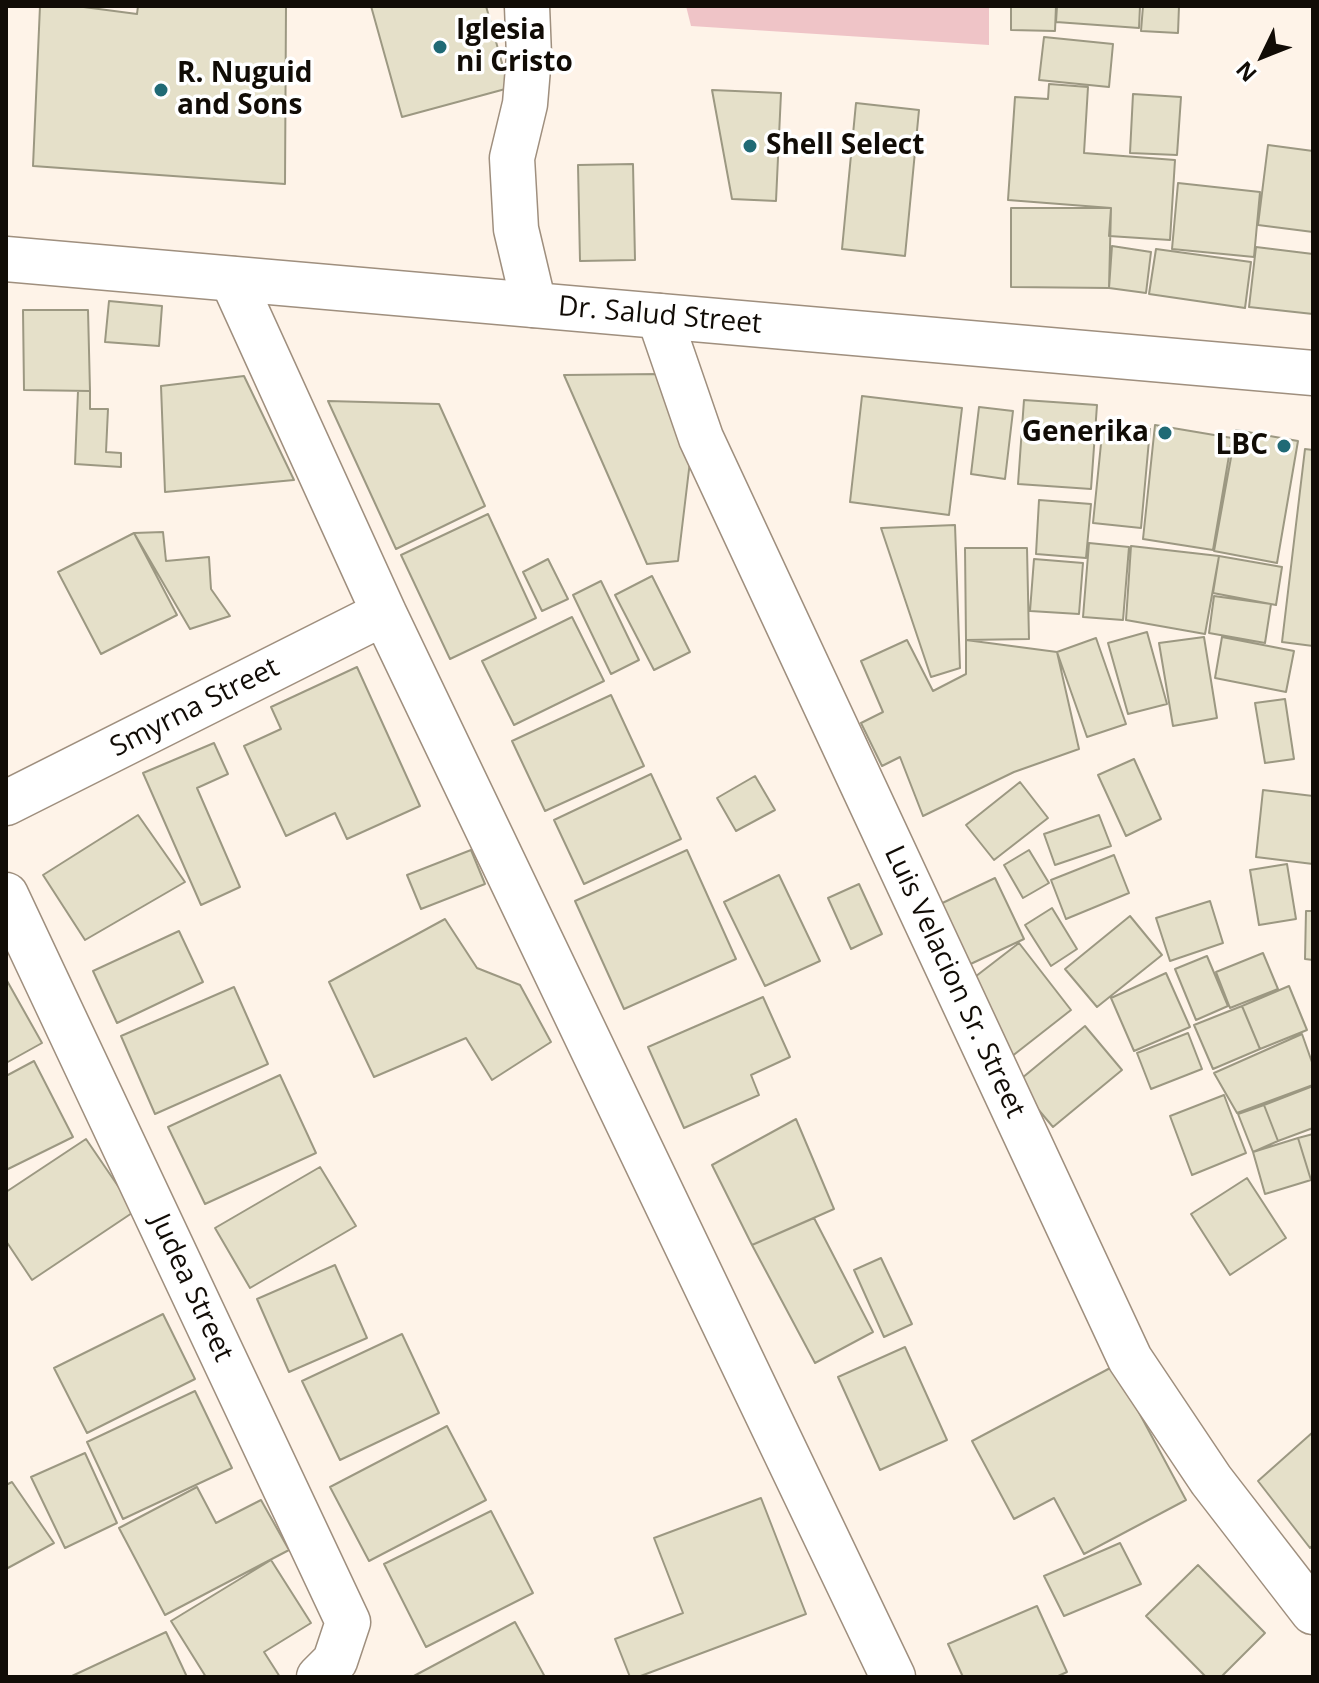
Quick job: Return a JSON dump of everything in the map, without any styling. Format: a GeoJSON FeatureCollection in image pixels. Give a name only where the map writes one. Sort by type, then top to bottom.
{"type":"FeatureCollection","features":[{"type":"Feature","properties":{"kind":"street"},"geometry":{"type":"LineString","coordinates":[[527,6],[529,56],[526,92],[512,158],[516,229],[534,305]]}},
{"type":"Feature","properties":{"kind":"street","name":"Dr. Salud Street"},"geometry":{"type":"LineString","coordinates":[[6,259],[1313,373]]}},
{"type":"Feature","properties":{"kind":"street"},"geometry":{"type":"LineString","coordinates":[[232,279],[384,613],[893,1677]]}},
{"type":"Feature","properties":{"kind":"street","name":"Luis Velacion Sr. Street"},"geometry":{"type":"LineString","coordinates":[[659,316],[701,438],[1130,1359],[1211,1480],[1313,1612]]}},
{"type":"Feature","properties":{"kind":"street","name":"Smyrna Street"},"geometry":{"type":"LineString","coordinates":[[6,803],[384,613]]}},
{"type":"Feature","properties":{"kind":"street","name":"Judea Street"},"geometry":{"type":"LineString","coordinates":[[6,895],[348,1622],[335,1661],[319,1677]]}},
{"type":"Feature","properties":{"kind":"shaded area"},"geometry":{"type":"Polygon","coordinates":[[[686,6],[989,6],[989,45],[691,26],[686,6]]]}},
{"type":"Feature","properties":{"kind":"building","name":"R. Nuguid and Sons"},"geometry":{"type":"Polygon","coordinates":[[[40,6],[76,6],[137,14],[138,6],[286,6],[285,184],[33,166],[40,6]]]}},
{"type":"Feature","properties":{"kind":"building","name":"Iglesia ni Cristo"},"geometry":{"type":"Polygon","coordinates":[[[371,6],[486,6],[509,88],[402,117],[371,6]]]}},
{"type":"Feature","properties":{"kind":"building"},"geometry":{"type":"Polygon","coordinates":[[[1011,6],[1056,6],[1055,31],[1011,30],[1011,6]]]}},
{"type":"Feature","properties":{"kind":"building"},"geometry":{"type":"Polygon","coordinates":[[[1057,6],[1140,6],[1139,28],[1056,22],[1057,6]]]}},
{"type":"Feature","properties":{"kind":"building"},"geometry":{"type":"Polygon","coordinates":[[[1143,6],[1179,6],[1178,33],[1141,31],[1143,6]]]}},
{"type":"Feature","properties":{"kind":"building"},"geometry":{"type":"Polygon","coordinates":[[[1044,37],[1113,44],[1109,87],[1039,80],[1044,37]]]}},
{"type":"Feature","properties":{"kind":"building"},"geometry":{"type":"Polygon","coordinates":[[[1049,84],[1088,87],[1084,153],[1175,160],[1170,240],[1109,236],[1111,208],[1008,200],[1015,97],[1048,99],[1049,84]]]}},
{"type":"Feature","properties":{"kind":"building","name":"Shell Select"},"geometry":{"type":"Polygon","coordinates":[[[712,90],[781,93],[776,201],[732,199],[712,90]]]}},
{"type":"Feature","properties":{"kind":"building"},"geometry":{"type":"Polygon","coordinates":[[[1133,94],[1181,97],[1177,155],[1130,153],[1133,94]]]}},
{"type":"Feature","properties":{"kind":"building"},"geometry":{"type":"Polygon","coordinates":[[[856,103],[919,110],[905,256],[842,249],[856,103]]]}},
{"type":"Feature","properties":{"kind":"building"},"geometry":{"type":"Polygon","coordinates":[[[1268,145],[1313,151],[1313,232],[1258,225],[1268,145]]]}},
{"type":"Feature","properties":{"kind":"building"},"geometry":{"type":"Polygon","coordinates":[[[633,164],[635,260],[580,261],[578,165],[633,164]]]}},
{"type":"Feature","properties":{"kind":"building"},"geometry":{"type":"Polygon","coordinates":[[[1178,183],[1260,192],[1254,257],[1172,249],[1178,183]]]}},
{"type":"Feature","properties":{"kind":"building"},"geometry":{"type":"Polygon","coordinates":[[[1011,208],[1111,208],[1109,288],[1011,287],[1011,208]]]}},
{"type":"Feature","properties":{"kind":"building"},"geometry":{"type":"Polygon","coordinates":[[[1112,246],[1151,252],[1146,293],[1109,288],[1112,246]]]}},
{"type":"Feature","properties":{"kind":"building"},"geometry":{"type":"Polygon","coordinates":[[[1256,247],[1313,254],[1313,314],[1249,307],[1256,247]]]}},
{"type":"Feature","properties":{"kind":"building"},"geometry":{"type":"Polygon","coordinates":[[[1156,249],[1251,262],[1245,308],[1149,294],[1156,249]]]}},
{"type":"Feature","properties":{"kind":"building"},"geometry":{"type":"Polygon","coordinates":[[[109,301],[162,306],[159,346],[105,342],[109,301]]]}},
{"type":"Feature","properties":{"kind":"building"},"geometry":{"type":"Polygon","coordinates":[[[23,310],[88,310],[90,391],[24,390],[23,310]]]}},
{"type":"Feature","properties":{"kind":"building"},"geometry":{"type":"Polygon","coordinates":[[[659,374],[691,453],[678,561],[647,564],[564,375],[659,374]]]}},
{"type":"Feature","properties":{"kind":"building"},"geometry":{"type":"Polygon","coordinates":[[[244,376],[294,480],[165,492],[161,386],[244,376]]]}},
{"type":"Feature","properties":{"kind":"building"},"geometry":{"type":"Polygon","coordinates":[[[78,391],[90,391],[90,409],[108,409],[106,452],[121,453],[121,467],[75,464],[78,391]]]}},
{"type":"Feature","properties":{"kind":"building"},"geometry":{"type":"Polygon","coordinates":[[[862,396],[962,408],[949,515],[850,502],[862,396]]]}},
{"type":"Feature","properties":{"kind":"building"},"geometry":{"type":"Polygon","coordinates":[[[1024,400],[1097,405],[1091,489],[1018,484],[1024,400]]]}},
{"type":"Feature","properties":{"kind":"building"},"geometry":{"type":"Polygon","coordinates":[[[328,401],[439,404],[485,506],[396,549],[328,401]]]}},
{"type":"Feature","properties":{"kind":"building"},"geometry":{"type":"Polygon","coordinates":[[[979,407],[1013,411],[1005,479],[971,474],[979,407]]]}},
{"type":"Feature","properties":{"kind":"building"},"geometry":{"type":"Polygon","coordinates":[[[1103,424],[1150,429],[1141,528],[1093,523],[1103,424]]]}},
{"type":"Feature","properties":{"kind":"building"},"geometry":{"type":"Polygon","coordinates":[[[1155,425],[1232,438],[1213,550],[1143,539],[1155,425]]]}},
{"type":"Feature","properties":{"kind":"building"},"geometry":{"type":"Polygon","coordinates":[[[1236,430],[1298,441],[1277,563],[1214,551],[1236,430]]]}},
{"type":"Feature","properties":{"kind":"building"},"geometry":{"type":"Polygon","coordinates":[[[1305,449],[1313,450],[1313,646],[1282,642],[1305,449]]]}},
{"type":"Feature","properties":{"kind":"building"},"geometry":{"type":"Polygon","coordinates":[[[1039,500],[1091,504],[1086,558],[1036,554],[1039,500]]]}},
{"type":"Feature","properties":{"kind":"building"},"geometry":{"type":"Polygon","coordinates":[[[488,514],[536,618],[450,659],[401,555],[488,514]]]}},
{"type":"Feature","properties":{"kind":"building"},"geometry":{"type":"Polygon","coordinates":[[[955,525],[960,668],[931,677],[881,528],[955,525]]]}},
{"type":"Feature","properties":{"kind":"building"},"geometry":{"type":"Polygon","coordinates":[[[163,532],[166,561],[209,557],[211,589],[230,616],[190,629],[134,533],[163,532]]]}},
{"type":"Feature","properties":{"kind":"building"},"geometry":{"type":"Polygon","coordinates":[[[134,533],[177,615],[101,654],[58,572],[134,533]]]}},
{"type":"Feature","properties":{"kind":"building"},"geometry":{"type":"Polygon","coordinates":[[[1089,543],[1129,547],[1123,620],[1083,617],[1089,543]]]}},
{"type":"Feature","properties":{"kind":"building"},"geometry":{"type":"Polygon","coordinates":[[[1131,546],[1219,556],[1205,634],[1126,620],[1131,546]]]}},
{"type":"Feature","properties":{"kind":"building"},"geometry":{"type":"Polygon","coordinates":[[[965,548],[1027,548],[1029,639],[966,640],[965,548]]]}},
{"type":"Feature","properties":{"kind":"building"},"geometry":{"type":"Polygon","coordinates":[[[1219,556],[1282,567],[1276,605],[1213,593],[1219,556]]]}},
{"type":"Feature","properties":{"kind":"building"},"geometry":{"type":"Polygon","coordinates":[[[548,559],[568,599],[542,611],[523,572],[548,559]]]}},
{"type":"Feature","properties":{"kind":"building"},"geometry":{"type":"Polygon","coordinates":[[[1034,559],[1083,563],[1079,614],[1030,611],[1034,559]]]}},
{"type":"Feature","properties":{"kind":"building"},"geometry":{"type":"Polygon","coordinates":[[[652,576],[690,652],[654,670],[615,595],[652,576]]]}},
{"type":"Feature","properties":{"kind":"building"},"geometry":{"type":"Polygon","coordinates":[[[601,581],[639,660],[611,674],[573,595],[601,581]]]}},
{"type":"Feature","properties":{"kind":"building"},"geometry":{"type":"Polygon","coordinates":[[[1214,596],[1271,604],[1265,643],[1209,633],[1214,596]]]}},
{"type":"Feature","properties":{"kind":"building"},"geometry":{"type":"Polygon","coordinates":[[[572,617],[604,681],[514,725],[482,661],[572,617]]]}},
{"type":"Feature","properties":{"kind":"building"},"geometry":{"type":"Polygon","coordinates":[[[1147,632],[1167,704],[1128,714],[1108,643],[1147,632]]]}},
{"type":"Feature","properties":{"kind":"building"},"geometry":{"type":"Polygon","coordinates":[[[1204,637],[1217,718],[1173,726],[1159,643],[1204,637]]]}},
{"type":"Feature","properties":{"kind":"building"},"geometry":{"type":"Polygon","coordinates":[[[1222,637],[1294,651],[1286,692],[1215,678],[1222,637]]]}},
{"type":"Feature","properties":{"kind":"building"},"geometry":{"type":"Polygon","coordinates":[[[1096,638],[1126,724],[1087,737],[1057,652],[1096,638]]]}},
{"type":"Feature","properties":{"kind":"building"},"geometry":{"type":"Polygon","coordinates":[[[907,640],[933,691],[966,674],[966,640],[1057,652],[1079,749],[1014,772],[923,816],[900,757],[882,766],[861,723],[883,712],[861,661],[907,640]]]}},
{"type":"Feature","properties":{"kind":"building"},"geometry":{"type":"Polygon","coordinates":[[[357,667],[420,806],[347,839],[335,813],[286,836],[244,746],[281,729],[271,707],[357,667]]]}},
{"type":"Feature","properties":{"kind":"building"},"geometry":{"type":"Polygon","coordinates":[[[611,695],[644,766],[545,811],[512,741],[611,695]]]}},
{"type":"Feature","properties":{"kind":"building"},"geometry":{"type":"Polygon","coordinates":[[[1285,699],[1294,759],[1265,763],[1255,703],[1285,699]]]}},
{"type":"Feature","properties":{"kind":"building"},"geometry":{"type":"Polygon","coordinates":[[[214,743],[228,774],[197,788],[240,887],[201,905],[143,773],[214,743]]]}},
{"type":"Feature","properties":{"kind":"building"},"geometry":{"type":"Polygon","coordinates":[[[1134,759],[1161,819],[1126,836],[1098,775],[1134,759]]]}},
{"type":"Feature","properties":{"kind":"building"},"geometry":{"type":"Polygon","coordinates":[[[651,774],[681,839],[584,884],[554,820],[651,774]]]}},
{"type":"Feature","properties":{"kind":"building"},"geometry":{"type":"Polygon","coordinates":[[[755,776],[775,810],[736,831],[717,798],[755,776]]]}},
{"type":"Feature","properties":{"kind":"building"},"geometry":{"type":"Polygon","coordinates":[[[1020,782],[1048,818],[994,860],[966,825],[1020,782]]]}},
{"type":"Feature","properties":{"kind":"building"},"geometry":{"type":"Polygon","coordinates":[[[1263,790],[1313,796],[1313,864],[1256,857],[1263,790]]]}},
{"type":"Feature","properties":{"kind":"building"},"geometry":{"type":"Polygon","coordinates":[[[138,815],[185,882],[85,940],[43,875],[138,815]]]}},
{"type":"Feature","properties":{"kind":"building"},"geometry":{"type":"Polygon","coordinates":[[[1099,815],[1111,846],[1055,865],[1044,834],[1099,815]]]}},
{"type":"Feature","properties":{"kind":"building"},"geometry":{"type":"Polygon","coordinates":[[[471,850],[485,884],[421,909],[407,875],[471,850]]]}},
{"type":"Feature","properties":{"kind":"building"},"geometry":{"type":"Polygon","coordinates":[[[687,850],[736,959],[624,1009],[575,901],[687,850]]]}},
{"type":"Feature","properties":{"kind":"building"},"geometry":{"type":"Polygon","coordinates":[[[1029,850],[1049,883],[1023,898],[1004,865],[1029,850]]]}},
{"type":"Feature","properties":{"kind":"building"},"geometry":{"type":"Polygon","coordinates":[[[1114,855],[1129,893],[1066,919],[1051,880],[1114,855]]]}},
{"type":"Feature","properties":{"kind":"building"},"geometry":{"type":"Polygon","coordinates":[[[1287,864],[1296,919],[1259,925],[1250,870],[1287,864]]]}},
{"type":"Feature","properties":{"kind":"building"},"geometry":{"type":"Polygon","coordinates":[[[779,875],[820,961],[765,986],[724,902],[779,875]]]}},
{"type":"Feature","properties":{"kind":"building"},"geometry":{"type":"Polygon","coordinates":[[[995,878],[1024,939],[962,968],[934,907],[995,878]]]}},
{"type":"Feature","properties":{"kind":"building"},"geometry":{"type":"Polygon","coordinates":[[[859,884],[882,934],[851,949],[828,898],[859,884]]]}},
{"type":"Feature","properties":{"kind":"building"},"geometry":{"type":"Polygon","coordinates":[[[1210,901],[1223,943],[1170,961],[1156,918],[1210,901]]]}},
{"type":"Feature","properties":{"kind":"building"},"geometry":{"type":"Polygon","coordinates":[[[1052,908],[1077,949],[1051,966],[1025,925],[1052,908]]]}},
{"type":"Feature","properties":{"kind":"building"},"geometry":{"type":"Polygon","coordinates":[[[1306,911],[1313,911],[1313,960],[1305,959],[1306,911]]]}},
{"type":"Feature","properties":{"kind":"building"},"geometry":{"type":"Polygon","coordinates":[[[1130,916],[1162,955],[1097,1007],[1065,969],[1130,916]]]}},
{"type":"Feature","properties":{"kind":"building"},"geometry":{"type":"Polygon","coordinates":[[[445,919],[477,968],[520,985],[551,1042],[492,1080],[466,1038],[374,1077],[329,982],[445,919]]]}},
{"type":"Feature","properties":{"kind":"building"},"geometry":{"type":"Polygon","coordinates":[[[179,931],[203,982],[117,1023],[93,971],[179,931]]]}},
{"type":"Feature","properties":{"kind":"building"},"geometry":{"type":"Polygon","coordinates":[[[1019,943],[1071,1010],[1011,1057],[958,990],[1019,943]]]}},
{"type":"Feature","properties":{"kind":"building"},"geometry":{"type":"Polygon","coordinates":[[[1263,953],[1278,989],[1230,1008],[1216,972],[1263,953]]]}},
{"type":"Feature","properties":{"kind":"building"},"geometry":{"type":"Polygon","coordinates":[[[1207,956],[1228,1006],[1196,1020],[1175,969],[1207,956]]]}},
{"type":"Feature","properties":{"kind":"building"},"geometry":{"type":"Polygon","coordinates":[[[1166,973],[1190,1027],[1134,1051],[1111,998],[1166,973]]]}},
{"type":"Feature","properties":{"kind":"building"},"geometry":{"type":"Polygon","coordinates":[[[6,979],[42,1043],[6,1063],[6,979]]]}},
{"type":"Feature","properties":{"kind":"building"},"geometry":{"type":"Polygon","coordinates":[[[1289,986],[1307,1030],[1260,1049],[1242,1006],[1289,986]]]}},
{"type":"Feature","properties":{"kind":"building"},"geometry":{"type":"Polygon","coordinates":[[[234,987],[268,1064],[155,1114],[121,1036],[234,987]]]}},
{"type":"Feature","properties":{"kind":"building"},"geometry":{"type":"Polygon","coordinates":[[[763,997],[790,1057],[751,1075],[759,1095],[684,1128],[648,1047],[763,997]]]}},
{"type":"Feature","properties":{"kind":"building"},"geometry":{"type":"Polygon","coordinates":[[[1242,1006],[1260,1049],[1213,1069],[1194,1025],[1242,1006]]]}},
{"type":"Feature","properties":{"kind":"building"},"geometry":{"type":"Polygon","coordinates":[[[1085,1026],[1122,1070],[1053,1127],[1016,1083],[1085,1026]]]}},
{"type":"Feature","properties":{"kind":"building"},"geometry":{"type":"Polygon","coordinates":[[[1188,1033],[1202,1069],[1151,1089],[1137,1053],[1188,1033]]]}},
{"type":"Feature","properties":{"kind":"building"},"geometry":{"type":"Polygon","coordinates":[[[1302,1034],[1313,1065],[1313,1085],[1237,1113],[1214,1073],[1302,1034]]]}},
{"type":"Feature","properties":{"kind":"building"},"geometry":{"type":"Polygon","coordinates":[[[34,1061],[73,1137],[6,1170],[6,1076],[34,1061]]]}},
{"type":"Feature","properties":{"kind":"building"},"geometry":{"type":"Polygon","coordinates":[[[280,1075],[316,1153],[205,1204],[168,1127],[280,1075]]]}},
{"type":"Feature","properties":{"kind":"building"},"geometry":{"type":"Polygon","coordinates":[[[1313,1086],[1313,1128],[1278,1141],[1264,1105],[1313,1086]]]}},
{"type":"Feature","properties":{"kind":"building"},"geometry":{"type":"Polygon","coordinates":[[[1224,1095],[1246,1153],[1192,1175],[1170,1116],[1224,1095]]]}},
{"type":"Feature","properties":{"kind":"building"},"geometry":{"type":"Polygon","coordinates":[[[1264,1105],[1278,1141],[1253,1152],[1238,1114],[1264,1105]]]}},
{"type":"Feature","properties":{"kind":"building"},"geometry":{"type":"Polygon","coordinates":[[[796,1119],[834,1209],[752,1245],[712,1165],[796,1119]]]}},
{"type":"Feature","properties":{"kind":"building"},"geometry":{"type":"Polygon","coordinates":[[[1313,1134],[1313,1180],[1311,1180],[1298,1138],[1313,1134]]]}},
{"type":"Feature","properties":{"kind":"building"},"geometry":{"type":"Polygon","coordinates":[[[1298,1138],[1311,1180],[1265,1194],[1253,1152],[1298,1138]]]}},
{"type":"Feature","properties":{"kind":"building"},"geometry":{"type":"Polygon","coordinates":[[[86,1139],[135,1211],[32,1280],[6,1241],[6,1192],[86,1139]]]}},
{"type":"Feature","properties":{"kind":"building"},"geometry":{"type":"Polygon","coordinates":[[[320,1167],[356,1226],[250,1288],[215,1228],[320,1167]]]}},
{"type":"Feature","properties":{"kind":"building"},"geometry":{"type":"Polygon","coordinates":[[[1247,1178],[1286,1238],[1230,1275],[1191,1214],[1247,1178]]]}},
{"type":"Feature","properties":{"kind":"building"},"geometry":{"type":"Polygon","coordinates":[[[814,1218],[873,1332],[815,1363],[752,1245],[814,1218]]]}},
{"type":"Feature","properties":{"kind":"building"},"geometry":{"type":"Polygon","coordinates":[[[881,1258],[912,1324],[884,1337],[854,1270],[881,1258]]]}},
{"type":"Feature","properties":{"kind":"building"},"geometry":{"type":"Polygon","coordinates":[[[335,1265],[367,1338],[289,1372],[257,1299],[335,1265]]]}},
{"type":"Feature","properties":{"kind":"building"},"geometry":{"type":"Polygon","coordinates":[[[163,1314],[195,1379],[87,1433],[54,1368],[163,1314]]]}},
{"type":"Feature","properties":{"kind":"building"},"geometry":{"type":"Polygon","coordinates":[[[402,1334],[439,1413],[340,1460],[302,1381],[402,1334]]]}},
{"type":"Feature","properties":{"kind":"building"},"geometry":{"type":"Polygon","coordinates":[[[905,1347],[947,1440],[880,1470],[838,1377],[905,1347]]]}},
{"type":"Feature","properties":{"kind":"building"},"geometry":{"type":"Polygon","coordinates":[[[1114,1366],[1186,1500],[1084,1554],[1054,1498],[1014,1519],[972,1441],[1114,1366]]]}},
{"type":"Feature","properties":{"kind":"building"},"geometry":{"type":"Polygon","coordinates":[[[195,1391],[232,1468],[123,1519],[87,1442],[195,1391]]]}},
{"type":"Feature","properties":{"kind":"building"},"geometry":{"type":"Polygon","coordinates":[[[447,1426],[486,1500],[369,1561],[330,1487],[447,1426]]]}},
{"type":"Feature","properties":{"kind":"building"},"geometry":{"type":"Polygon","coordinates":[[[1313,1432],[1313,1545],[1310,1548],[1258,1481],[1313,1432]]]}},
{"type":"Feature","properties":{"kind":"building"},"geometry":{"type":"Polygon","coordinates":[[[85,1453],[117,1523],[65,1548],[31,1477],[85,1453]]]}},
{"type":"Feature","properties":{"kind":"building"},"geometry":{"type":"Polygon","coordinates":[[[12,1482],[54,1543],[6,1569],[6,1485],[12,1482]]]}},
{"type":"Feature","properties":{"kind":"building"},"geometry":{"type":"Polygon","coordinates":[[[197,1487],[216,1523],[261,1500],[289,1550],[165,1615],[119,1528],[197,1487]]]}},
{"type":"Feature","properties":{"kind":"building"},"geometry":{"type":"Polygon","coordinates":[[[761,1498],[806,1614],[638,1677],[630,1677],[615,1639],[683,1613],[654,1538],[761,1498]]]}},
{"type":"Feature","properties":{"kind":"building"},"geometry":{"type":"Polygon","coordinates":[[[491,1511],[533,1593],[426,1647],[384,1564],[491,1511]]]}},
{"type":"Feature","properties":{"kind":"building"},"geometry":{"type":"Polygon","coordinates":[[[1120,1543],[1141,1584],[1064,1616],[1044,1576],[1120,1543]]]}},
{"type":"Feature","properties":{"kind":"building"},"geometry":{"type":"Polygon","coordinates":[[[271,1560],[311,1623],[264,1652],[280,1677],[206,1677],[171,1621],[271,1560]]]}},
{"type":"Feature","properties":{"kind":"building"},"geometry":{"type":"Polygon","coordinates":[[[1198,1565],[1265,1633],[1221,1677],[1206,1677],[1146,1616],[1198,1565]]]}},
{"type":"Feature","properties":{"kind":"building"},"geometry":{"type":"Polygon","coordinates":[[[1037,1606],[1067,1672],[1056,1677],[963,1677],[948,1644],[1037,1606]]]}},
{"type":"Feature","properties":{"kind":"building"},"geometry":{"type":"Polygon","coordinates":[[[515,1622],[545,1677],[412,1677],[515,1622]]]}},
{"type":"Feature","properties":{"kind":"building"},"geometry":{"type":"Polygon","coordinates":[[[166,1632],[187,1677],[72,1676],[166,1632]]]}},
{"type":"Feature","properties":{"kind":"place","name":"Iglesia ni Cristo"},"geometry":{"type":"Point","coordinates":[440,47]}},
{"type":"Feature","properties":{"kind":"place","name":"R. Nuguid and Sons"},"geometry":{"type":"Point","coordinates":[161,90]}},
{"type":"Feature","properties":{"kind":"place","name":"Shell Select"},"geometry":{"type":"Point","coordinates":[750,146]}},
{"type":"Feature","properties":{"kind":"place","name":"Generika"},"geometry":{"type":"Point","coordinates":[1165,433]}},
{"type":"Feature","properties":{"kind":"place","name":"LBC"},"geometry":{"type":"Point","coordinates":[1284,446]}}]}
